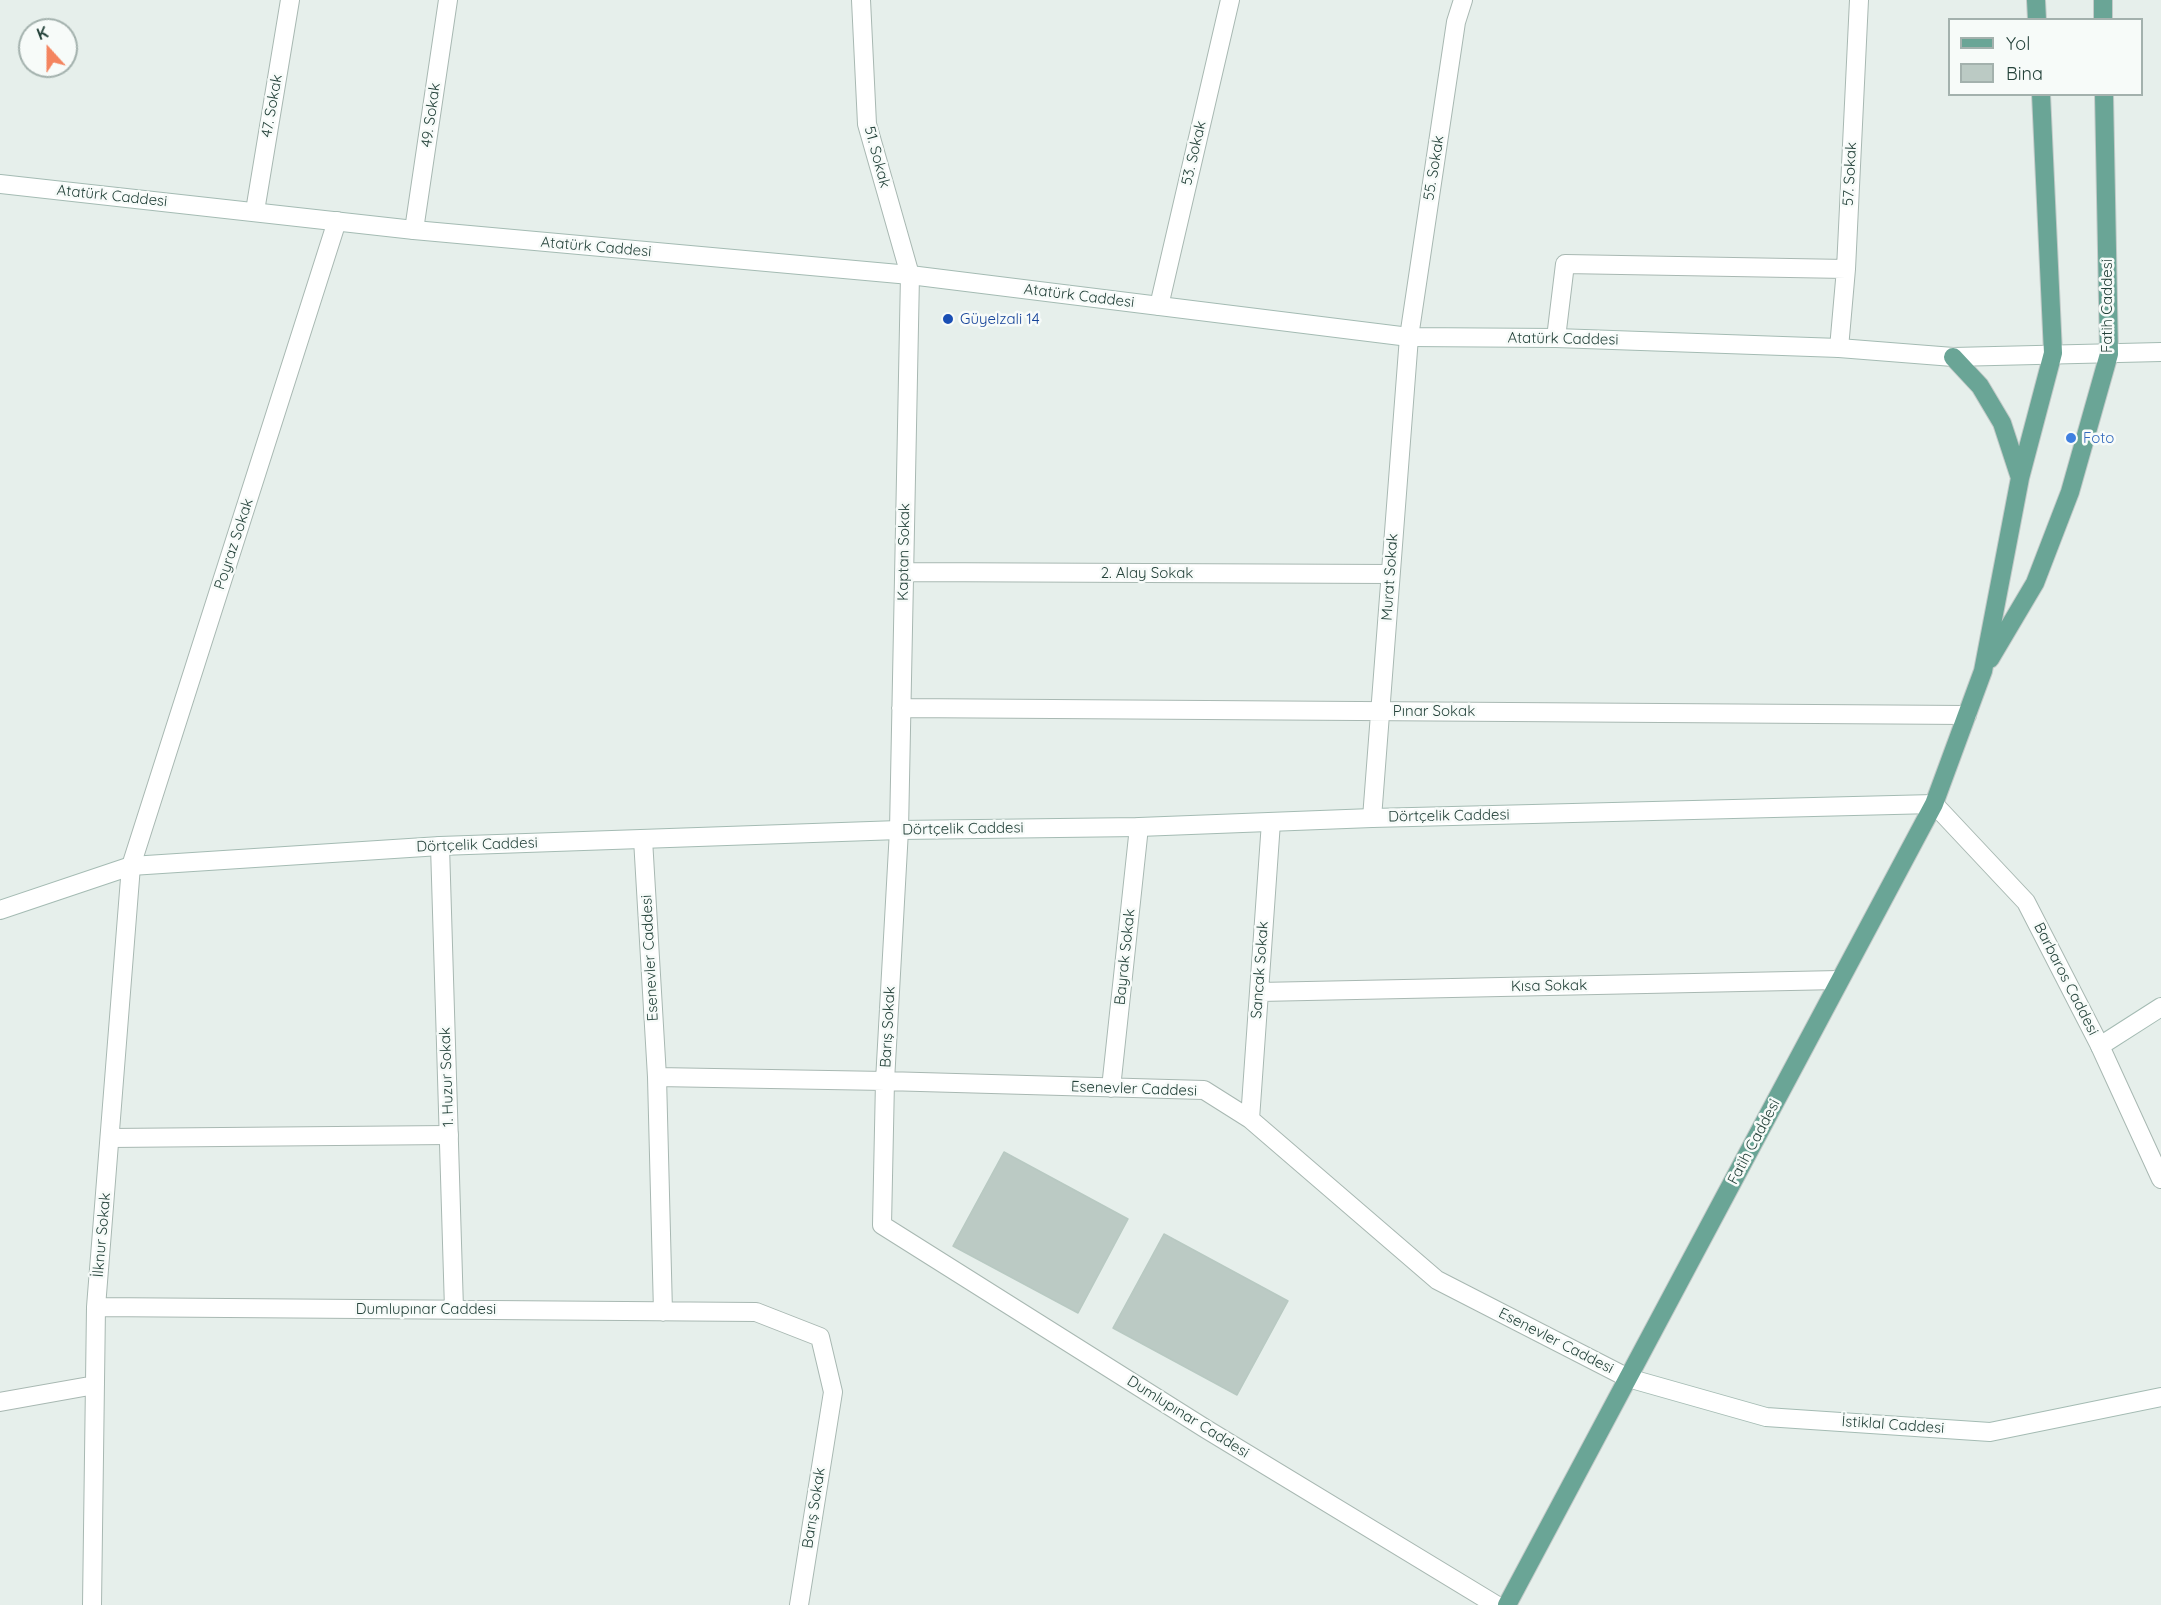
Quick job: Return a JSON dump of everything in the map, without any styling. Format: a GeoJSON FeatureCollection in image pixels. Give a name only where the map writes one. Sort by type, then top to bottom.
{"type":"FeatureCollection","features":[{"type":"Feature","properties":{"kind":"main road"},"geometry":{"type":"LineString","coordinates":[[2036,0],[2037,18]]}},
{"type":"Feature","properties":{"kind":"main road"},"geometry":{"type":"LineString","coordinates":[[2103,0],[2103,18]]}},
{"type":"Feature","properties":{"kind":"main road"},"geometry":{"type":"LineString","coordinates":[[2020,478],[2053,353],[2041,96]]}},
{"type":"Feature","properties":{"kind":"main road","name":"Fatih Caddesi"},"geometry":{"type":"LineString","coordinates":[[1983,671],[2035,583],[2070,492],[2109,354],[2104,96]]}},
{"type":"Feature","properties":{"kind":"main road","name":"Fatih Caddesi"},"geometry":{"type":"LineString","coordinates":[[1507,1605],[1934,804],[1983,671],[2020,478],[2002,423],[1980,386],[1953,357]]}},
{"type":"Feature","properties":{"kind":"street","name":"47. Sokak"},"geometry":{"type":"LineString","coordinates":[[255,211],[290,0]]}},
{"type":"Feature","properties":{"kind":"street","name":"49. Sokak"},"geometry":{"type":"LineString","coordinates":[[414,230],[447,0]]}},
{"type":"Feature","properties":{"kind":"street","name":"51. Sokak"},"geometry":{"type":"LineString","coordinates":[[861,0],[867,124],[910,275]]}},
{"type":"Feature","properties":{"kind":"street","name":"53. Sokak"},"geometry":{"type":"LineString","coordinates":[[1159,306],[1230,0]]}},
{"type":"Feature","properties":{"kind":"street","name":"55. Sokak"},"geometry":{"type":"LineString","coordinates":[[1409,337],[1456,22],[1463,0]]}},
{"type":"Feature","properties":{"kind":"street","name":"57. Sokak"},"geometry":{"type":"LineString","coordinates":[[1839,348],[1846,269],[1859,0]]}},
{"type":"Feature","properties":{"kind":"street","name":"Atatürk Caddesi"},"geometry":{"type":"LineString","coordinates":[[0,184],[414,230],[910,275],[1409,337],[1556,338],[1839,348],[1953,357],[2161,352]]}},
{"type":"Feature","properties":{"kind":"street","name":"Poyraz Sokak"},"geometry":{"type":"LineString","coordinates":[[131,866],[337,221]]}},
{"type":"Feature","properties":{"kind":"street"},"geometry":{"type":"LineString","coordinates":[[1556,338],[1565,264],[1846,269]]}},
{"type":"Feature","properties":{"kind":"street","name":"Kaptan Sokak"},"geometry":{"type":"LineString","coordinates":[[899,830],[910,275]]}},
{"type":"Feature","properties":{"kind":"street","name":"Murat Sokak"},"geometry":{"type":"LineString","coordinates":[[1372,818],[1409,337]]}},
{"type":"Feature","properties":{"kind":"street","name":"2. Alay Sokak"},"geometry":{"type":"LineString","coordinates":[[904,572],[1390,573]]}},
{"type":"Feature","properties":{"kind":"street","name":"Pınar Sokak"},"geometry":{"type":"LineString","coordinates":[[901,708],[1967,715]]}},
{"type":"Feature","properties":{"kind":"street","name":"Dörtçelik Caddesi"},"geometry":{"type":"LineString","coordinates":[[0,910],[131,866],[440,846],[899,830],[1139,827],[1372,818],[1934,804]]}},
{"type":"Feature","properties":{"kind":"street","name":"Barbaros Caddesi"},"geometry":{"type":"LineString","coordinates":[[1934,804],[2026,902],[2100,1046],[2161,1179]]}},
{"type":"Feature","properties":{"kind":"street","name":"Sancak Sokak"},"geometry":{"type":"LineString","coordinates":[[1250,1119],[1271,822]]}},
{"type":"Feature","properties":{"kind":"street","name":"Bayrak Sokak"},"geometry":{"type":"LineString","coordinates":[[1111,1088],[1139,827]]}},
{"type":"Feature","properties":{"kind":"street","name":"Barış Sokak"},"geometry":{"type":"LineString","coordinates":[[882,1226],[885,1081],[899,830]]}},
{"type":"Feature","properties":{"kind":"street","name":"Esenevler Caddesi"},"geometry":{"type":"LineString","coordinates":[[643,839],[657,1077],[663,1312]]}},
{"type":"Feature","properties":{"kind":"street","name":"1. Huzur Sokak"},"geometry":{"type":"LineString","coordinates":[[440,846],[454,1309]]}},
{"type":"Feature","properties":{"kind":"street","name":"İlknur Sokak"},"geometry":{"type":"LineString","coordinates":[[92,1605],[96,1306],[131,866]]}},
{"type":"Feature","properties":{"kind":"street","name":"Kısa Sokak"},"geometry":{"type":"LineString","coordinates":[[1258,992],[1839,980]]}},
{"type":"Feature","properties":{"kind":"street"},"geometry":{"type":"LineString","coordinates":[[2100,1046],[2161,1007]]}},
{"type":"Feature","properties":{"kind":"street","name":"Esenevler Caddesi"},"geometry":{"type":"LineString","coordinates":[[657,1077],[1204,1090],[1250,1119],[1437,1280],[1628,1378]]}},
{"type":"Feature","properties":{"kind":"street"},"geometry":{"type":"LineString","coordinates":[[110,1138],[449,1135]]}},
{"type":"Feature","properties":{"kind":"street","name":"Dumlupınar Caddesi"},"geometry":{"type":"LineString","coordinates":[[882,1226],[1206,1429],[1496,1605]]}},
{"type":"Feature","properties":{"kind":"street","name":"Dumlupınar Caddesi"},"geometry":{"type":"LineString","coordinates":[[96,1306],[756,1312]]}},
{"type":"Feature","properties":{"kind":"street","name":"Barış Sokak"},"geometry":{"type":"LineString","coordinates":[[756,1312],[820,1337],[833,1392],[799,1605]]}},
{"type":"Feature","properties":{"kind":"street","name":"İstiklal Caddesi"},"geometry":{"type":"LineString","coordinates":[[1628,1378],[1766,1417],[1990,1432],[2161,1397]]}},
{"type":"Feature","properties":{"kind":"street"},"geometry":{"type":"LineString","coordinates":[[0,1402],[95,1385]]}},
{"type":"Feature","properties":{"kind":"building"},"geometry":{"type":"Polygon","coordinates":[[[1004,1152],[1128,1219],[1078,1313],[953,1246],[1004,1152]]]}},
{"type":"Feature","properties":{"kind":"building"},"geometry":{"type":"Polygon","coordinates":[[[1164,1234],[1288,1301],[1237,1395],[1113,1328],[1164,1234]]]}},
{"type":"Feature","properties":{"kind":"place","name":"Güyelzali 14"},"geometry":{"type":"Point","coordinates":[948,319]}},
{"type":"Feature","properties":{"kind":"place","name":"Foto"},"geometry":{"type":"Point","coordinates":[2071,438]}}]}
